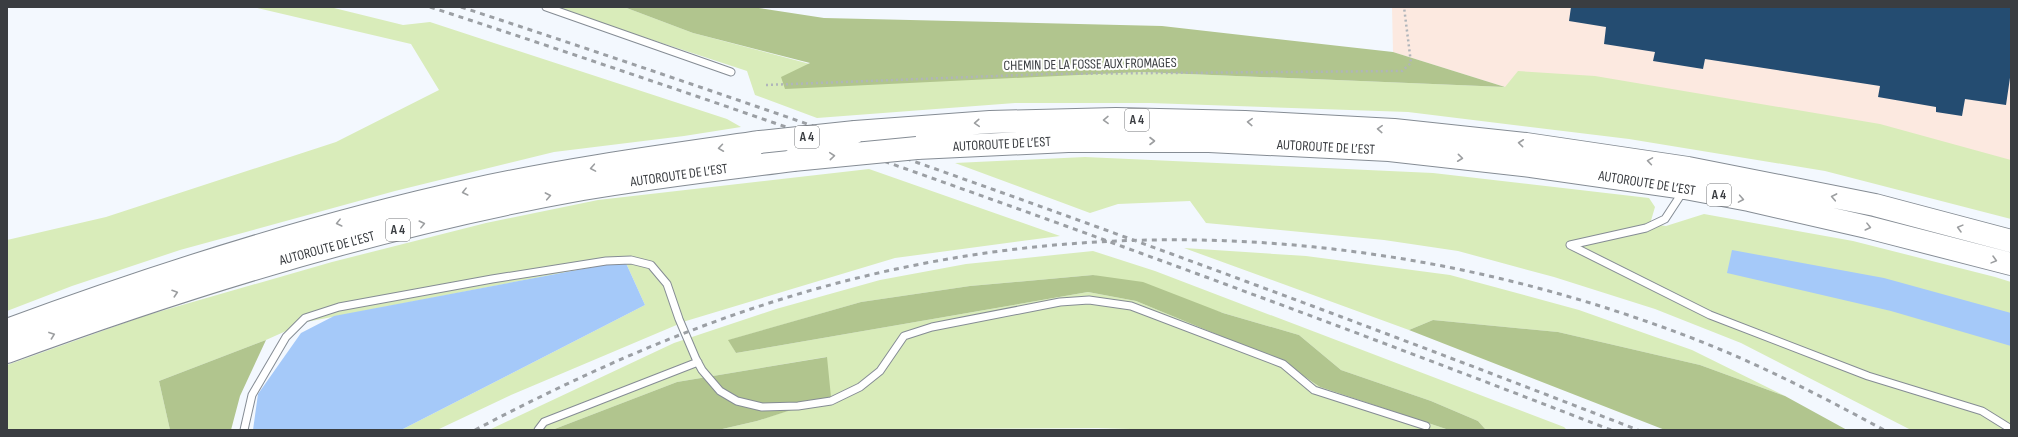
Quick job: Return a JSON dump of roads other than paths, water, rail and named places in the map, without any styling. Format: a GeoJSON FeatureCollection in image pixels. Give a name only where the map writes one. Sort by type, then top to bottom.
{"type":"FeatureCollection","features":[{"type":"Feature","properties":{"kind":"highway","name":"AUTOROUTE DE L’EST"},"geometry":{"type":"LineString","coordinates":[[7,330],[190,265],[316,228],[463,192],[631,160],[760,142],[855,132],[990,122],[1116,119],[1245,122],[1394,130],[1526,144],[1688,168],[1875,205],[2011,241]]}},
{"type":"Feature","properties":{"kind":"highway","name":"AUTOROUTE DE L’EST"},"geometry":{"type":"LineString","coordinates":[[7,352],[102,317],[225,276],[325,248],[475,211],[590,188],[685,173],[793,160],[917,148],[1068,141],[1210,141],[1389,150],[1532,166],[1685,188],[1749,200],[1860,225],[2011,264]]}},
{"type":"Feature","properties":{"kind":"lane"},"geometry":{"type":"LineString","coordinates":[[546,7],[731,72]]}},
{"type":"Feature","properties":{"kind":"lane"},"geometry":{"type":"LineString","coordinates":[[1685,188],[1665,219],[1646,228],[1570,245],[1710,314],[1868,376],[1982,410],[2011,429]]}},
{"type":"Feature","properties":{"kind":"lane"},"geometry":{"type":"LineString","coordinates":[[244,430],[252,395],[286,337],[305,318],[346,306],[492,278],[606,261],[631,260],[651,265],[667,284],[679,319],[698,362],[720,391],[737,401],[762,407],[798,406],[832,401],[860,387],[880,371],[904,336],[932,328],[1060,302],[1089,300],[1131,306],[1283,364],[1314,390],[1426,426]]}},
{"type":"Feature","properties":{"kind":"lane"},"geometry":{"type":"LineString","coordinates":[[538,430],[544,422],[698,362]]}},
{"type":"Feature","properties":{"kind":"water"},"geometry":{"type":"Polygon","coordinates":[[[1732,250],[1884,278],[2011,313],[2011,346],[1891,311],[1727,273],[1732,250]]]}},
{"type":"Feature","properties":{"kind":"water"},"geometry":{"type":"Polygon","coordinates":[[[625,261],[645,305],[401,430],[253,430],[258,394],[301,333],[334,316],[625,261]]]}},
{"type":"Feature","properties":{"kind":"railway"},"geometry":{"type":"LineString","coordinates":[[430,7],[579,56],[875,158],[1171,264],[1318,318],[1611,430]]}},
{"type":"Feature","properties":{"kind":"railway"},"geometry":{"type":"LineString","coordinates":[[461,7],[609,56],[905,158],[1346,318],[1638,430]]}},
{"type":"Feature","properties":{"kind":"railway"},"geometry":{"type":"LineString","coordinates":[[475,430],[587,374],[626,357],[703,326],[782,299],[896,269],[1011,250],[1127,241],[1242,242],[1358,252],[1473,272],[1586,302],[1697,340],[1792,382],[1884,430]]}}]}
